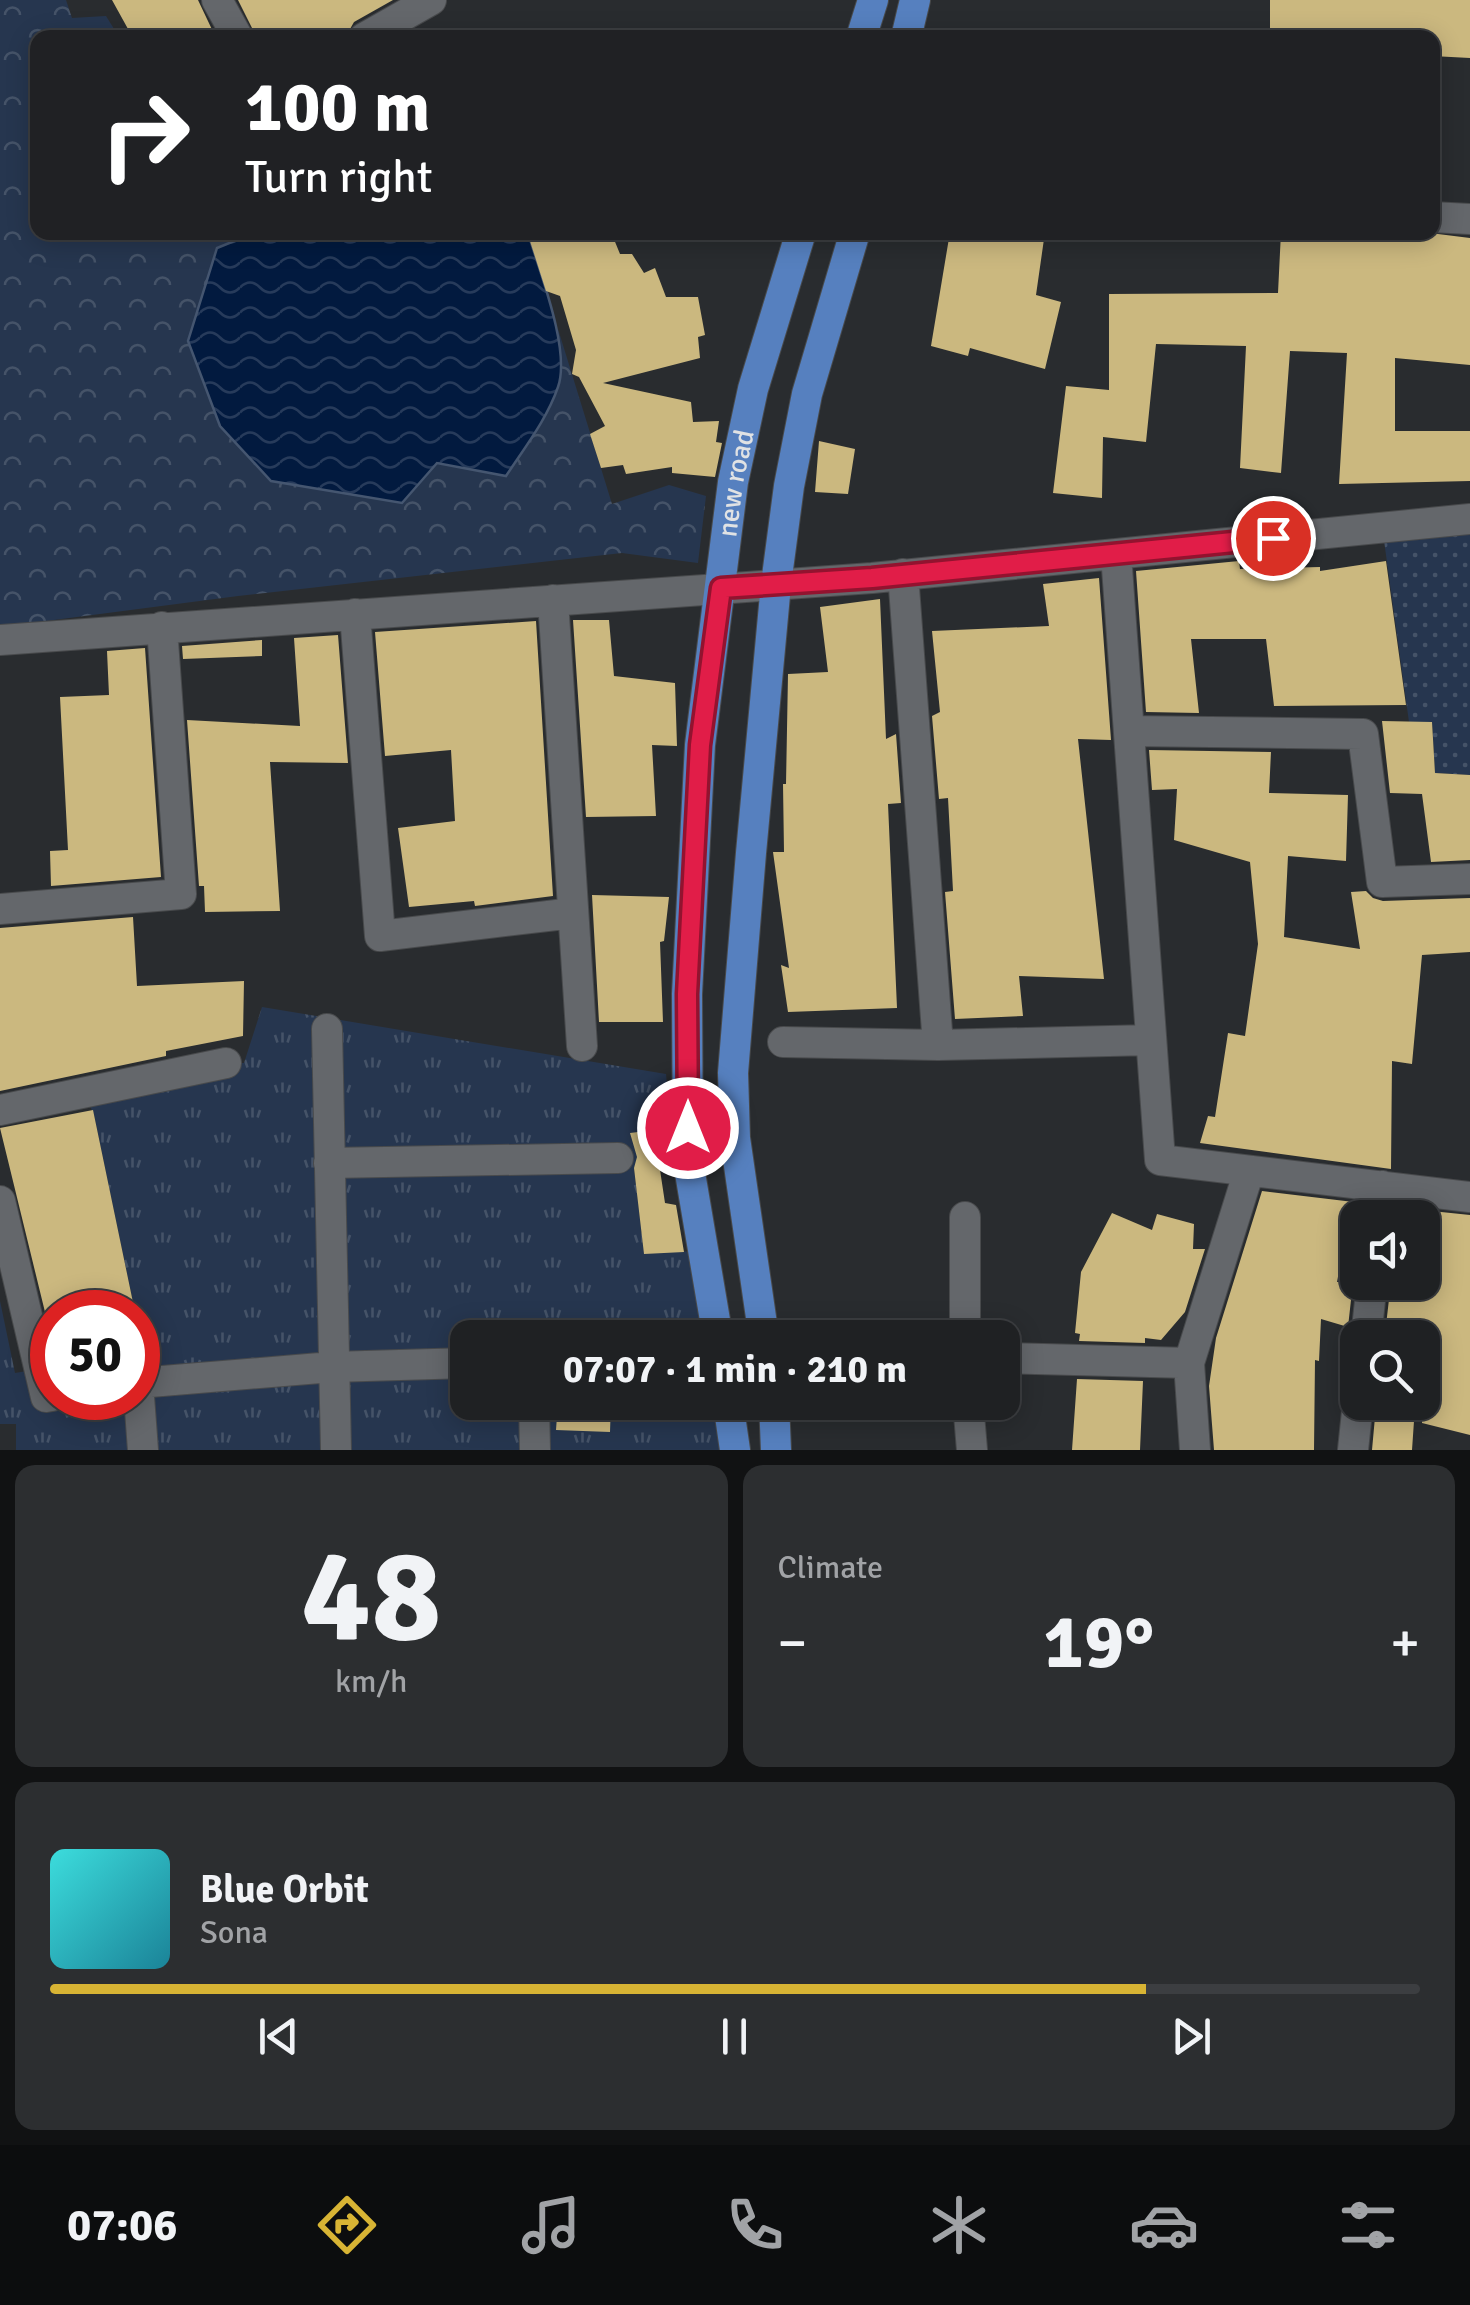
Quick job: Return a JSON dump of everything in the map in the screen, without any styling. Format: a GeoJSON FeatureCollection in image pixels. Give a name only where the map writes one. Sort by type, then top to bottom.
{"type":"FeatureCollection","features":[{"type":"Feature","properties":{"kind":"main road"},"geometry":{"type":"LineString","coordinates":[[864,30],[873,0]]}},
{"type":"Feature","properties":{"kind":"main road"},"geometry":{"type":"LineString","coordinates":[[908,30],[915,0]]}},
{"type":"Feature","properties":{"kind":"main road","name":"new road"},"geometry":{"type":"LineString","coordinates":[[715,1320],[688,1161],[687,994],[700,745],[733,482],[754,389],[800,240]]}},
{"type":"Feature","properties":{"kind":"main road","name":"new road"},"geometry":{"type":"LineString","coordinates":[[761,1320],[735,1138],[733,1073],[776,584],[790,486],[808,394],[853,240]]}},
{"type":"Feature","properties":{"kind":"main road"},"geometry":{"type":"LineString","coordinates":[[731,1420],[735,1450]]}},
{"type":"Feature","properties":{"kind":"main road"},"geometry":{"type":"LineString","coordinates":[[775,1420],[776,1450]]}},
{"type":"Feature","properties":{"kind":"street"},"geometry":{"type":"LineString","coordinates":[[217,0],[234,30]]}},
{"type":"Feature","properties":{"kind":"street"},"geometry":{"type":"LineString","coordinates":[[378,30],[430,0]]}},
{"type":"Feature","properties":{"kind":"street"},"geometry":{"type":"LineString","coordinates":[[1440,217],[1470,219]]}},
{"type":"Feature","properties":{"kind":"street"},"geometry":{"type":"LineString","coordinates":[[0,640],[902,574],[1470,519]]}},
{"type":"Feature","properties":{"kind":"street"},"geometry":{"type":"LineString","coordinates":[[1116,554],[1160,1160],[1470,1197]]}},
{"type":"Feature","properties":{"kind":"street"},"geometry":{"type":"LineString","coordinates":[[902,574],[938,1045]]}},
{"type":"Feature","properties":{"kind":"street"},"geometry":{"type":"LineString","coordinates":[[553,600],[582,1046]]}},
{"type":"Feature","properties":{"kind":"street"},"geometry":{"type":"LineString","coordinates":[[354,614],[380,936],[573,913]]}},
{"type":"Feature","properties":{"kind":"street"},"geometry":{"type":"LineString","coordinates":[[0,909],[181,894],[162,627]]}},
{"type":"Feature","properties":{"kind":"street"},"geometry":{"type":"LineString","coordinates":[[1129,731],[1364,734],[1382,882],[1470,879]]}},
{"type":"Feature","properties":{"kind":"street"},"geometry":{"type":"LineString","coordinates":[[328,1029],[336,1450]]}},
{"type":"Feature","properties":{"kind":"street"},"geometry":{"type":"LineString","coordinates":[[784,1042],[938,1045],[1151,1040]]}},
{"type":"Feature","properties":{"kind":"street"},"geometry":{"type":"LineString","coordinates":[[0,1110],[226,1063]]}},
{"type":"Feature","properties":{"kind":"street"},"geometry":{"type":"LineString","coordinates":[[329,1163],[618,1158]]}},
{"type":"Feature","properties":{"kind":"street"},"geometry":{"type":"LineString","coordinates":[[1195,1450],[1189,1363],[1249,1170]]}},
{"type":"Feature","properties":{"kind":"street"},"geometry":{"type":"LineString","coordinates":[[1381,1200],[1382,1186]]}},
{"type":"Feature","properties":{"kind":"street"},"geometry":{"type":"LineString","coordinates":[[0,1201],[30,1329]]}},
{"type":"Feature","properties":{"kind":"street"},"geometry":{"type":"LineString","coordinates":[[965,1217],[965,1320]]}},
{"type":"Feature","properties":{"kind":"street"},"geometry":{"type":"LineString","coordinates":[[1020,1358],[1189,1363]]}},
{"type":"Feature","properties":{"kind":"street"},"geometry":{"type":"LineString","coordinates":[[160,1381],[332,1367],[450,1364]]}},
{"type":"Feature","properties":{"kind":"street"},"geometry":{"type":"LineString","coordinates":[[141,1420],[143,1450]]}},
{"type":"Feature","properties":{"kind":"street"},"geometry":{"type":"LineString","coordinates":[[534,1420],[535,1450]]}},
{"type":"Feature","properties":{"kind":"street"},"geometry":{"type":"LineString","coordinates":[[970,1420],[972,1450]]}},
{"type":"Feature","properties":{"kind":"street"},"geometry":{"type":"LineString","coordinates":[[1353,1450],[1356,1420]]}},
{"type":"Feature","properties":{"kind":"green space"},"geometry":{"type":"Polygon","coordinates":[[[0,0],[66,0],[72,18],[106,16],[115,30],[30,30],[30,240],[235,240],[217,248],[437,463],[560,383],[558,329],[612,504],[669,485],[706,496],[698,563],[622,553],[0,627],[0,0]]]}},
{"type":"Feature","properties":{"kind":"green space"},"geometry":{"type":"Polygon","coordinates":[[[1470,519],[1470,775],[1435,773],[1432,722],[1409,722],[1383,533],[1470,519]]]}},
{"type":"Feature","properties":{"kind":"green space"},"geometry":{"type":"Polygon","coordinates":[[[262,1007],[666,1074],[672,1135],[659,1165],[634,1168],[644,1253],[698,1251],[708,1320],[450,1320],[450,1420],[727,1420],[735,1450],[16,1450],[16,1424],[0,1424],[0,1301],[15,1373],[30,1371],[30,1420],[160,1420],[160,1290],[130,1290],[94,1115],[84,1092],[226,1063],[244,1063],[262,1007]]]}},
{"type":"Feature","properties":{"kind":"water"},"geometry":{"type":"Polygon","coordinates":[[[237,240],[530,240],[552,310],[560,353],[558,387],[548,410],[506,476],[437,463],[402,503],[271,481],[220,426],[188,341],[217,248],[237,240]]]}},
{"type":"Feature","properties":{"kind":"building"},"geometry":{"type":"Polygon","coordinates":[[[112,0],[198,0],[212,30],[129,30],[112,0]]]}},
{"type":"Feature","properties":{"kind":"building"},"geometry":{"type":"Polygon","coordinates":[[[238,0],[393,0],[354,22],[350,30],[253,30],[238,0]]]}},
{"type":"Feature","properties":{"kind":"building"},"geometry":{"type":"Polygon","coordinates":[[[1270,0],[1470,0],[1470,58],[1440,56],[1440,30],[1270,30],[1270,0]]]}},
{"type":"Feature","properties":{"kind":"building"},"geometry":{"type":"Polygon","coordinates":[[[1440,234],[1470,238],[1470,365],[1395,358],[1395,431],[1470,431],[1470,481],[1339,484],[1347,353],[1290,351],[1281,473],[1240,468],[1246,346],[1156,344],[1146,442],[1103,437],[1102,498],[1053,493],[1066,386],[1109,390],[1109,294],[1278,293],[1281,240],[1440,240],[1440,234]]]}},
{"type":"Feature","properties":{"kind":"building"},"geometry":{"type":"Polygon","coordinates":[[[614,240],[620,254],[632,254],[644,273],[655,268],[666,297],[698,297],[705,335],[698,337],[700,358],[603,383],[691,402],[693,422],[719,421],[716,442],[722,443],[715,477],[672,473],[672,467],[626,474],[623,465],[601,468],[590,434],[605,426],[579,377],[572,374],[576,350],[560,296],[546,291],[530,241],[614,240]]]}},
{"type":"Feature","properties":{"kind":"building"},"geometry":{"type":"Polygon","coordinates":[[[949,240],[1044,240],[1036,295],[1061,302],[1045,369],[970,348],[968,356],[931,346],[949,240]]]}},
{"type":"Feature","properties":{"kind":"building"},"geometry":{"type":"Polygon","coordinates":[[[819,441],[855,449],[848,494],[815,492],[819,441]]]}},
{"type":"Feature","properties":{"kind":"building"},"geometry":{"type":"Polygon","coordinates":[[[1239,561],[1240,569],[1320,567],[1320,571],[1386,561],[1406,705],[1274,706],[1266,639],[1191,639],[1199,713],[1146,712],[1136,571],[1239,561]]]}},
{"type":"Feature","properties":{"kind":"building"},"geometry":{"type":"Polygon","coordinates":[[[1099,578],[1111,740],[1078,739],[1104,979],[1019,976],[1023,1016],[955,1019],[945,892],[953,891],[948,798],[939,799],[932,716],[940,712],[932,631],[1049,626],[1043,584],[1099,578]]]}},
{"type":"Feature","properties":{"kind":"building"},"geometry":{"type":"Polygon","coordinates":[[[880,599],[886,739],[896,734],[901,803],[888,804],[897,1008],[788,1012],[781,965],[789,968],[773,852],[784,852],[788,674],[828,672],[820,607],[880,599]]]}},
{"type":"Feature","properties":{"kind":"building"},"geometry":{"type":"Polygon","coordinates":[[[573,620],[609,620],[614,676],[675,683],[677,746],[652,745],[656,816],[586,817],[573,620]]]}},
{"type":"Feature","properties":{"kind":"building"},"geometry":{"type":"Polygon","coordinates":[[[536,621],[553,896],[475,906],[474,901],[409,907],[398,828],[455,821],[451,750],[385,756],[375,632],[536,621]]]}},
{"type":"Feature","properties":{"kind":"building"},"geometry":{"type":"Polygon","coordinates":[[[338,635],[348,763],[270,762],[280,911],[205,912],[204,886],[199,886],[187,720],[300,726],[294,638],[338,635]]]}},
{"type":"Feature","properties":{"kind":"building"},"geometry":{"type":"Polygon","coordinates":[[[262,640],[262,656],[183,659],[182,646],[262,640]]]}},
{"type":"Feature","properties":{"kind":"building"},"geometry":{"type":"Polygon","coordinates":[[[145,648],[161,877],[51,886],[50,851],[68,850],[60,697],[109,695],[107,651],[145,648]]]}},
{"type":"Feature","properties":{"kind":"building"},"geometry":{"type":"Polygon","coordinates":[[[1382,721],[1432,722],[1435,773],[1470,775],[1470,860],[1431,862],[1422,794],[1390,793],[1382,721]]]}},
{"type":"Feature","properties":{"kind":"building"},"geometry":{"type":"Polygon","coordinates":[[[1149,750],[1271,752],[1269,793],[1348,795],[1346,861],[1288,856],[1284,937],[1360,949],[1351,892],[1366,891],[1383,901],[1470,898],[1470,952],[1422,955],[1412,1064],[1392,1061],[1391,1169],[1200,1143],[1208,1116],[1215,1117],[1228,1033],[1245,1036],[1258,944],[1250,862],[1174,840],[1177,789],[1152,790],[1149,750]]]}},
{"type":"Feature","properties":{"kind":"building"},"geometry":{"type":"Polygon","coordinates":[[[592,895],[669,897],[664,941],[660,942],[663,1022],[599,1022],[592,895]]]}},
{"type":"Feature","properties":{"kind":"building"},"geometry":{"type":"Polygon","coordinates":[[[133,917],[137,986],[244,981],[243,1036],[0,1091],[0,928],[133,917]]]}},
{"type":"Feature","properties":{"kind":"building"},"geometry":{"type":"Polygon","coordinates":[[[93,1110],[130,1290],[40,1290],[0,1128],[93,1110]]]}},
{"type":"Feature","properties":{"kind":"building"},"geometry":{"type":"Polygon","coordinates":[[[654,1130],[665,1203],[676,1205],[684,1252],[644,1254],[634,1168],[637,1157],[630,1133],[654,1130]]]}},
{"type":"Feature","properties":{"kind":"building"},"geometry":{"type":"Polygon","coordinates":[[[1262,1191],[1340,1200],[1337,1282],[1340,1300],[1351,1300],[1349,1320],[1340,1320],[1340,1325],[1321,1319],[1319,1361],[1315,1360],[1314,1450],[1214,1450],[1209,1386],[1216,1338],[1262,1191]]]}},
{"type":"Feature","properties":{"kind":"building"},"geometry":{"type":"Polygon","coordinates":[[[1440,1212],[1470,1215],[1470,1435],[1422,1423],[1440,1420],[1440,1320],[1387,1320],[1389,1300],[1440,1300],[1440,1212]]]}},
{"type":"Feature","properties":{"kind":"building"},"geometry":{"type":"Polygon","coordinates":[[[1112,1213],[1152,1230],[1157,1214],[1194,1224],[1193,1249],[1205,1249],[1185,1312],[1161,1340],[1079,1341],[1080,1334],[1075,1333],[1081,1272],[1112,1213]]]}},
{"type":"Feature","properties":{"kind":"building"},"geometry":{"type":"Polygon","coordinates":[[[1077,1379],[1143,1381],[1140,1450],[1072,1450],[1077,1379]]]}},
{"type":"Feature","properties":{"kind":"building"},"geometry":{"type":"Polygon","coordinates":[[[557,1420],[610,1420],[610,1432],[556,1430],[557,1420]]]}},
{"type":"Feature","properties":{"kind":"building"},"geometry":{"type":"Polygon","coordinates":[[[1375,1420],[1414,1421],[1412,1450],[1372,1450],[1375,1420]]]}},
{"type":"Feature","properties":{"kind":"route"},"geometry":{"type":"LineString","coordinates":[[688,1128],[687,994],[700,745],[721,588],[872,578],[1273,538]]}}]}
